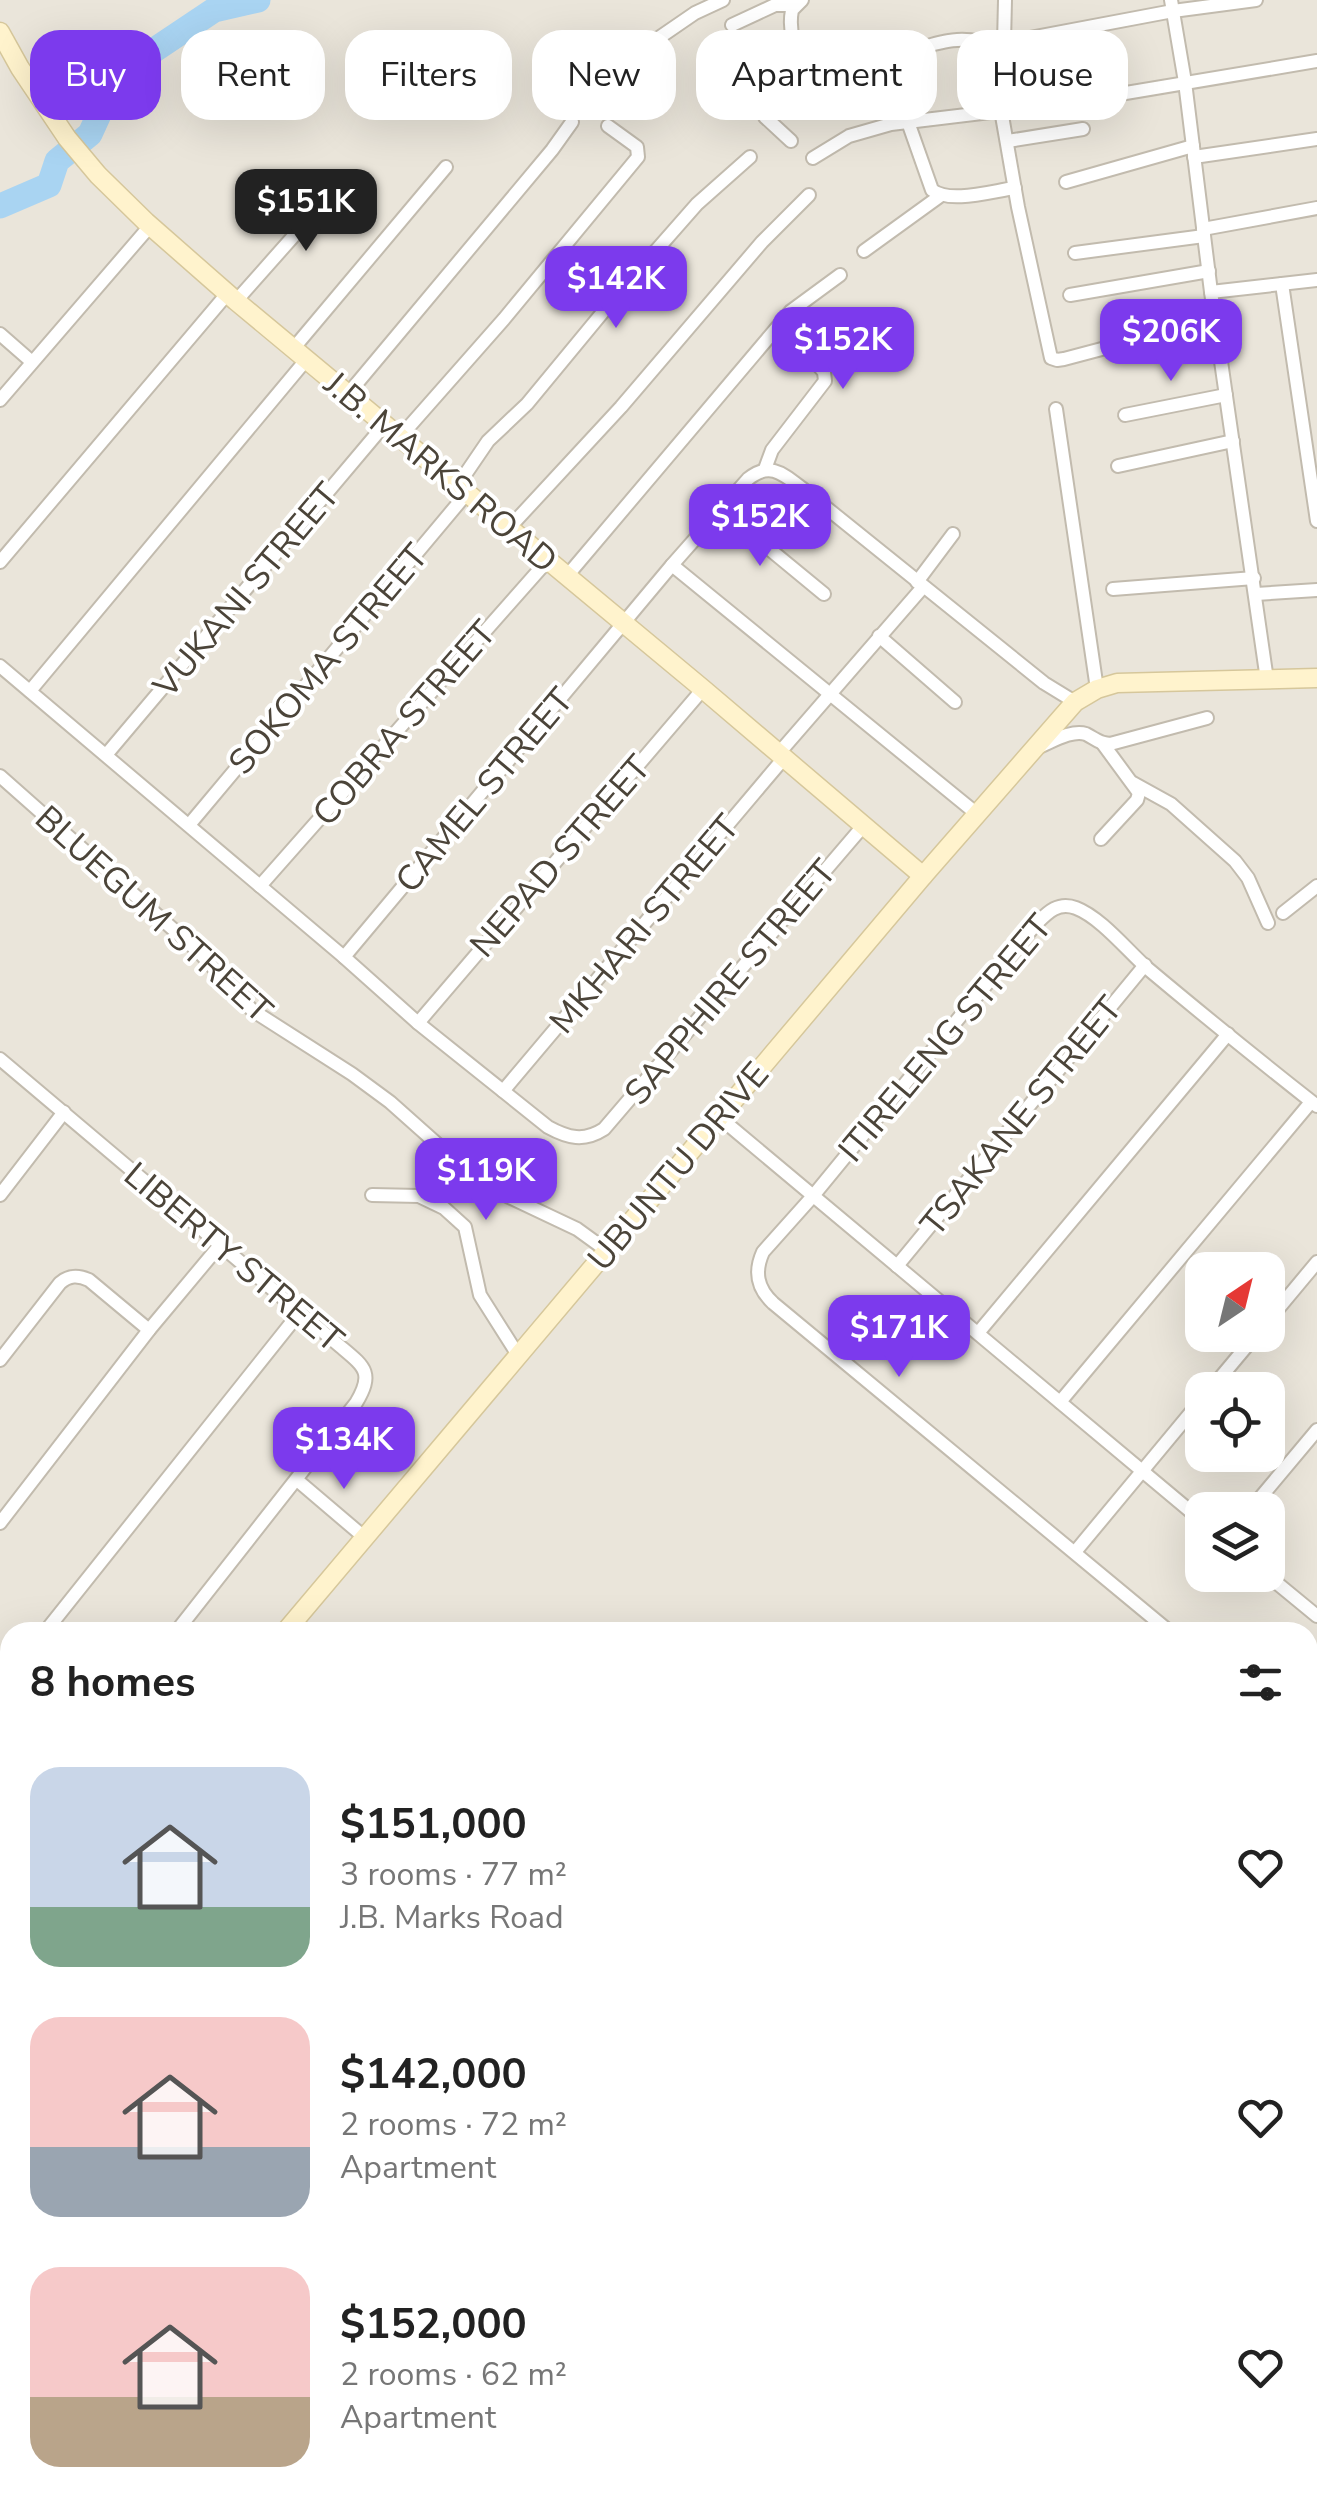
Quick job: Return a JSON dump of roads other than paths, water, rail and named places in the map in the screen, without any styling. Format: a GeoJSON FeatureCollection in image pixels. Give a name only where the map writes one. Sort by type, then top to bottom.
{"type":"FeatureCollection","features":[{"type":"Feature","properties":{"kind":"street"},"geometry":{"type":"LineString","coordinates":[[670,30],[724,0]]}},
{"type":"Feature","properties":{"kind":"street"},"geometry":{"type":"LineString","coordinates":[[1002,30],[1005,0]]}},
{"type":"Feature","properties":{"kind":"street"},"geometry":{"type":"LineString","coordinates":[[1067,30],[1172,6],[1256,0]]}},
{"type":"Feature","properties":{"kind":"street"},"geometry":{"type":"LineString","coordinates":[[732,25],[776,6],[798,3]]}},
{"type":"Feature","properties":{"kind":"street"},"geometry":{"type":"LineString","coordinates":[[791,30],[790,17],[798,3]]}},
{"type":"Feature","properties":{"kind":"street"},"geometry":{"type":"LineString","coordinates":[[1172,6],[1267,680]]}},
{"type":"Feature","properties":{"kind":"street","name":"J.B. MARKS ROAD"},"geometry":{"type":"LineString","coordinates":[[0,32],[67,138],[150,226],[923,876]]}},
{"type":"Feature","properties":{"kind":"street"},"geometry":{"type":"LineString","coordinates":[[1128,92],[1317,62]]}},
{"type":"Feature","properties":{"kind":"street"},"geometry":{"type":"LineString","coordinates":[[813,158],[850,136],[957,115]]}},
{"type":"Feature","properties":{"kind":"street"},"geometry":{"type":"LineString","coordinates":[[769,120],[791,142]]}},
{"type":"Feature","properties":{"kind":"street"},"geometry":{"type":"LineString","coordinates":[[1005,120],[1015,188],[1051,358],[1064,359],[1215,319]]}},
{"type":"Feature","properties":{"kind":"street"},"geometry":{"type":"LineString","coordinates":[[348,394],[572,122]]}},
{"type":"Feature","properties":{"kind":"street"},"geometry":{"type":"LineString","coordinates":[[908,122],[932,190],[940,196]]}},
{"type":"Feature","properties":{"kind":"street"},"geometry":{"type":"LineString","coordinates":[[400,438],[638,156],[637,147],[608,126]]}},
{"type":"Feature","properties":{"kind":"street"},"geometry":{"type":"LineString","coordinates":[[1008,141],[1083,129]]}},
{"type":"Feature","properties":{"kind":"street"},"geometry":{"type":"LineString","coordinates":[[1066,182],[1194,152],[1317,139]]}},
{"type":"Feature","properties":{"kind":"street","name":"SOKOMA STREET"},"geometry":{"type":"LineString","coordinates":[[189,825],[462,489],[488,441],[527,404],[697,204],[750,157]]}},
{"type":"Feature","properties":{"kind":"street"},"geometry":{"type":"LineString","coordinates":[[30,691],[446,167]]}},
{"type":"Feature","properties":{"kind":"street"},"geometry":{"type":"LineString","coordinates":[[0,562],[232,298],[346,176]]}},
{"type":"Feature","properties":{"kind":"street"},"geometry":{"type":"LineString","coordinates":[[864,251],[940,196],[1015,188]]}},
{"type":"Feature","properties":{"kind":"street"},"geometry":{"type":"LineString","coordinates":[[509,528],[621,406],[762,242],[809,195]]}},
{"type":"Feature","properties":{"kind":"street"},"geometry":{"type":"LineString","coordinates":[[1075,253],[1317,208]]}},
{"type":"Feature","properties":{"kind":"street"},"geometry":{"type":"LineString","coordinates":[[0,400],[150,226]]}},
{"type":"Feature","properties":{"kind":"street"},"geometry":{"type":"LineString","coordinates":[[1070,295],[1208,271]]}},
{"type":"Feature","properties":{"kind":"street"},"geometry":{"type":"LineString","coordinates":[[566,576],[791,311],[840,275]]}},
{"type":"Feature","properties":{"kind":"street"},"geometry":{"type":"LineString","coordinates":[[1211,292],[1317,280]]}},
{"type":"Feature","properties":{"kind":"street"},"geometry":{"type":"LineString","coordinates":[[1282,284],[1317,521]]}},
{"type":"Feature","properties":{"kind":"street","name":"CAMEL STREET"},"geometry":{"type":"LineString","coordinates":[[344,957],[672,565],[748,479],[765,469],[772,450],[825,381],[824,372],[781,323]]}},
{"type":"Feature","properties":{"kind":"street"},"geometry":{"type":"LineString","coordinates":[[0,334],[32,362]]}},
{"type":"Feature","properties":{"kind":"street"},"geometry":{"type":"LineString","coordinates":[[1125,416],[1226,395]]}},
{"type":"Feature","properties":{"kind":"street"},"geometry":{"type":"LineString","coordinates":[[1056,409],[1098,689]]}},
{"type":"Feature","properties":{"kind":"street","name":"VUKANI STREET"},"geometry":{"type":"LineString","coordinates":[[106,755],[385,424]]}},
{"type":"Feature","properties":{"kind":"street"},"geometry":{"type":"LineString","coordinates":[[1118,466],[1233,440]]}},
{"type":"Feature","properties":{"kind":"street"},"geometry":{"type":"LineString","coordinates":[[765,469],[804,488],[1044,683],[1075,702],[1117,683],[1317,678]]}},
{"type":"Feature","properties":{"kind":"street"},"geometry":{"type":"LineString","coordinates":[[718,514],[756,538],[824,594]]}},
{"type":"Feature","properties":{"kind":"street","name":"MKHARI STREET"},"geometry":{"type":"LineString","coordinates":[[503,1091],[879,636],[953,534]]}},
{"type":"Feature","properties":{"kind":"street","name":"COBRA STREET"},"geometry":{"type":"LineString","coordinates":[[260,886],[548,560]]}},
{"type":"Feature","properties":{"kind":"street"},"geometry":{"type":"LineString","coordinates":[[672,565],[976,814]]}},
{"type":"Feature","properties":{"kind":"street"},"geometry":{"type":"LineString","coordinates":[[1113,589],[1254,578]]}},
{"type":"Feature","properties":{"kind":"street"},"geometry":{"type":"LineString","coordinates":[[1256,594],[1317,590]]}},
{"type":"Feature","properties":{"kind":"street"},"geometry":{"type":"LineString","coordinates":[[879,636],[956,702]]}},
{"type":"Feature","properties":{"kind":"street"},"geometry":{"type":"LineString","coordinates":[[0,666],[503,1091]]}},
{"type":"Feature","properties":{"kind":"street","name":"NEPAD STREET"},"geometry":{"type":"LineString","coordinates":[[418,1022],[703,689]]}},
{"type":"Feature","properties":{"kind":"street","name":"UBUNTU DRIVE"},"geometry":{"type":"LineString","coordinates":[[292,1622],[923,876],[1075,702]]}},
{"type":"Feature","properties":{"kind":"street"},"geometry":{"type":"LineString","coordinates":[[1103,744],[1207,718]]}},
{"type":"Feature","properties":{"kind":"street"},"geometry":{"type":"LineString","coordinates":[[1034,749],[1074,733],[1085,734],[1103,744],[1133,783],[1139,794],[1137,800],[1102,839]]}},
{"type":"Feature","properties":{"kind":"street","name":"BLUEGUM STREET"},"geometry":{"type":"LineString","coordinates":[[0,776],[200,953],[252,1010],[352,1074],[463,1167],[505,1195],[577,1229],[606,1250]]}},
{"type":"Feature","properties":{"kind":"street"},"geometry":{"type":"LineString","coordinates":[[1133,783],[1171,804],[1235,862],[1248,878],[1268,923]]}},
{"type":"Feature","properties":{"kind":"street","name":"SAPPHIRE STREET"},"geometry":{"type":"LineString","coordinates":[[503,1091],[559,1134],[572,1138],[593,1136],[604,1129],[864,825]]}},
{"type":"Feature","properties":{"kind":"street"},"geometry":{"type":"LineString","coordinates":[[1284,913],[1316,889]]}},
{"type":"Feature","properties":{"kind":"street","name":"ITIRELENG STREET"},"geometry":{"type":"LineString","coordinates":[[813,1196],[1036,924],[1049,911],[1065,905],[1085,912],[1144,966],[1314,1104]]}},
{"type":"Feature","properties":{"kind":"street","name":"TSAKANE STREET"},"geometry":{"type":"LineString","coordinates":[[898,1266],[1144,966]]}},
{"type":"Feature","properties":{"kind":"street"},"geometry":{"type":"LineString","coordinates":[[978,1334],[1228,1034]]}},
{"type":"Feature","properties":{"kind":"street","name":"LIBERTY STREET"},"geometry":{"type":"LineString","coordinates":[[0,1059],[360,1363],[366,1374],[356,1403],[184,1622]]}},
{"type":"Feature","properties":{"kind":"street"},"geometry":{"type":"LineString","coordinates":[[1060,1402],[1314,1104]]}},
{"type":"Feature","properties":{"kind":"street"},"geometry":{"type":"LineString","coordinates":[[0,1195],[64,1112]]}},
{"type":"Feature","properties":{"kind":"street"},"geometry":{"type":"LineString","coordinates":[[719,1117],[1185,1508]]}},
{"type":"Feature","properties":{"kind":"street"},"geometry":{"type":"LineString","coordinates":[[372,1195],[420,1196],[444,1208],[465,1227],[480,1295],[518,1355]]}},
{"type":"Feature","properties":{"kind":"street"},"geometry":{"type":"LineString","coordinates":[[813,1196],[763,1252],[757,1272],[765,1295],[1158,1622]]}},
{"type":"Feature","properties":{"kind":"street"},"geometry":{"type":"LineString","coordinates":[[0,1523],[220,1245]]}},
{"type":"Feature","properties":{"kind":"street"},"geometry":{"type":"LineString","coordinates":[[1285,1301],[1317,1262]]}},
{"type":"Feature","properties":{"kind":"street"},"geometry":{"type":"LineString","coordinates":[[0,1360],[60,1283],[70,1276],[89,1280],[150,1330]]}},
{"type":"Feature","properties":{"kind":"street"},"geometry":{"type":"LineString","coordinates":[[53,1622],[300,1312]]}},
{"type":"Feature","properties":{"kind":"street"},"geometry":{"type":"LineString","coordinates":[[1225,1372],[1242,1352]]}},
{"type":"Feature","properties":{"kind":"street"},"geometry":{"type":"LineString","coordinates":[[1075,1552],[1185,1419]]}},
{"type":"Feature","properties":{"kind":"street"},"geometry":{"type":"LineString","coordinates":[[1265,1492],[1317,1430]]}},
{"type":"Feature","properties":{"kind":"street"},"geometry":{"type":"LineString","coordinates":[[297,1480],[364,1537]]}},
{"type":"Feature","properties":{"kind":"street"},"geometry":{"type":"LineString","coordinates":[[1285,1588],[1314,1608]]}},
{"type":"Feature","properties":{"kind":"waterway"},"geometry":{"type":"LineString","coordinates":[[0,206],[49,185],[57,161],[90,134],[117,75],[214,10],[258,0]]}}]}
